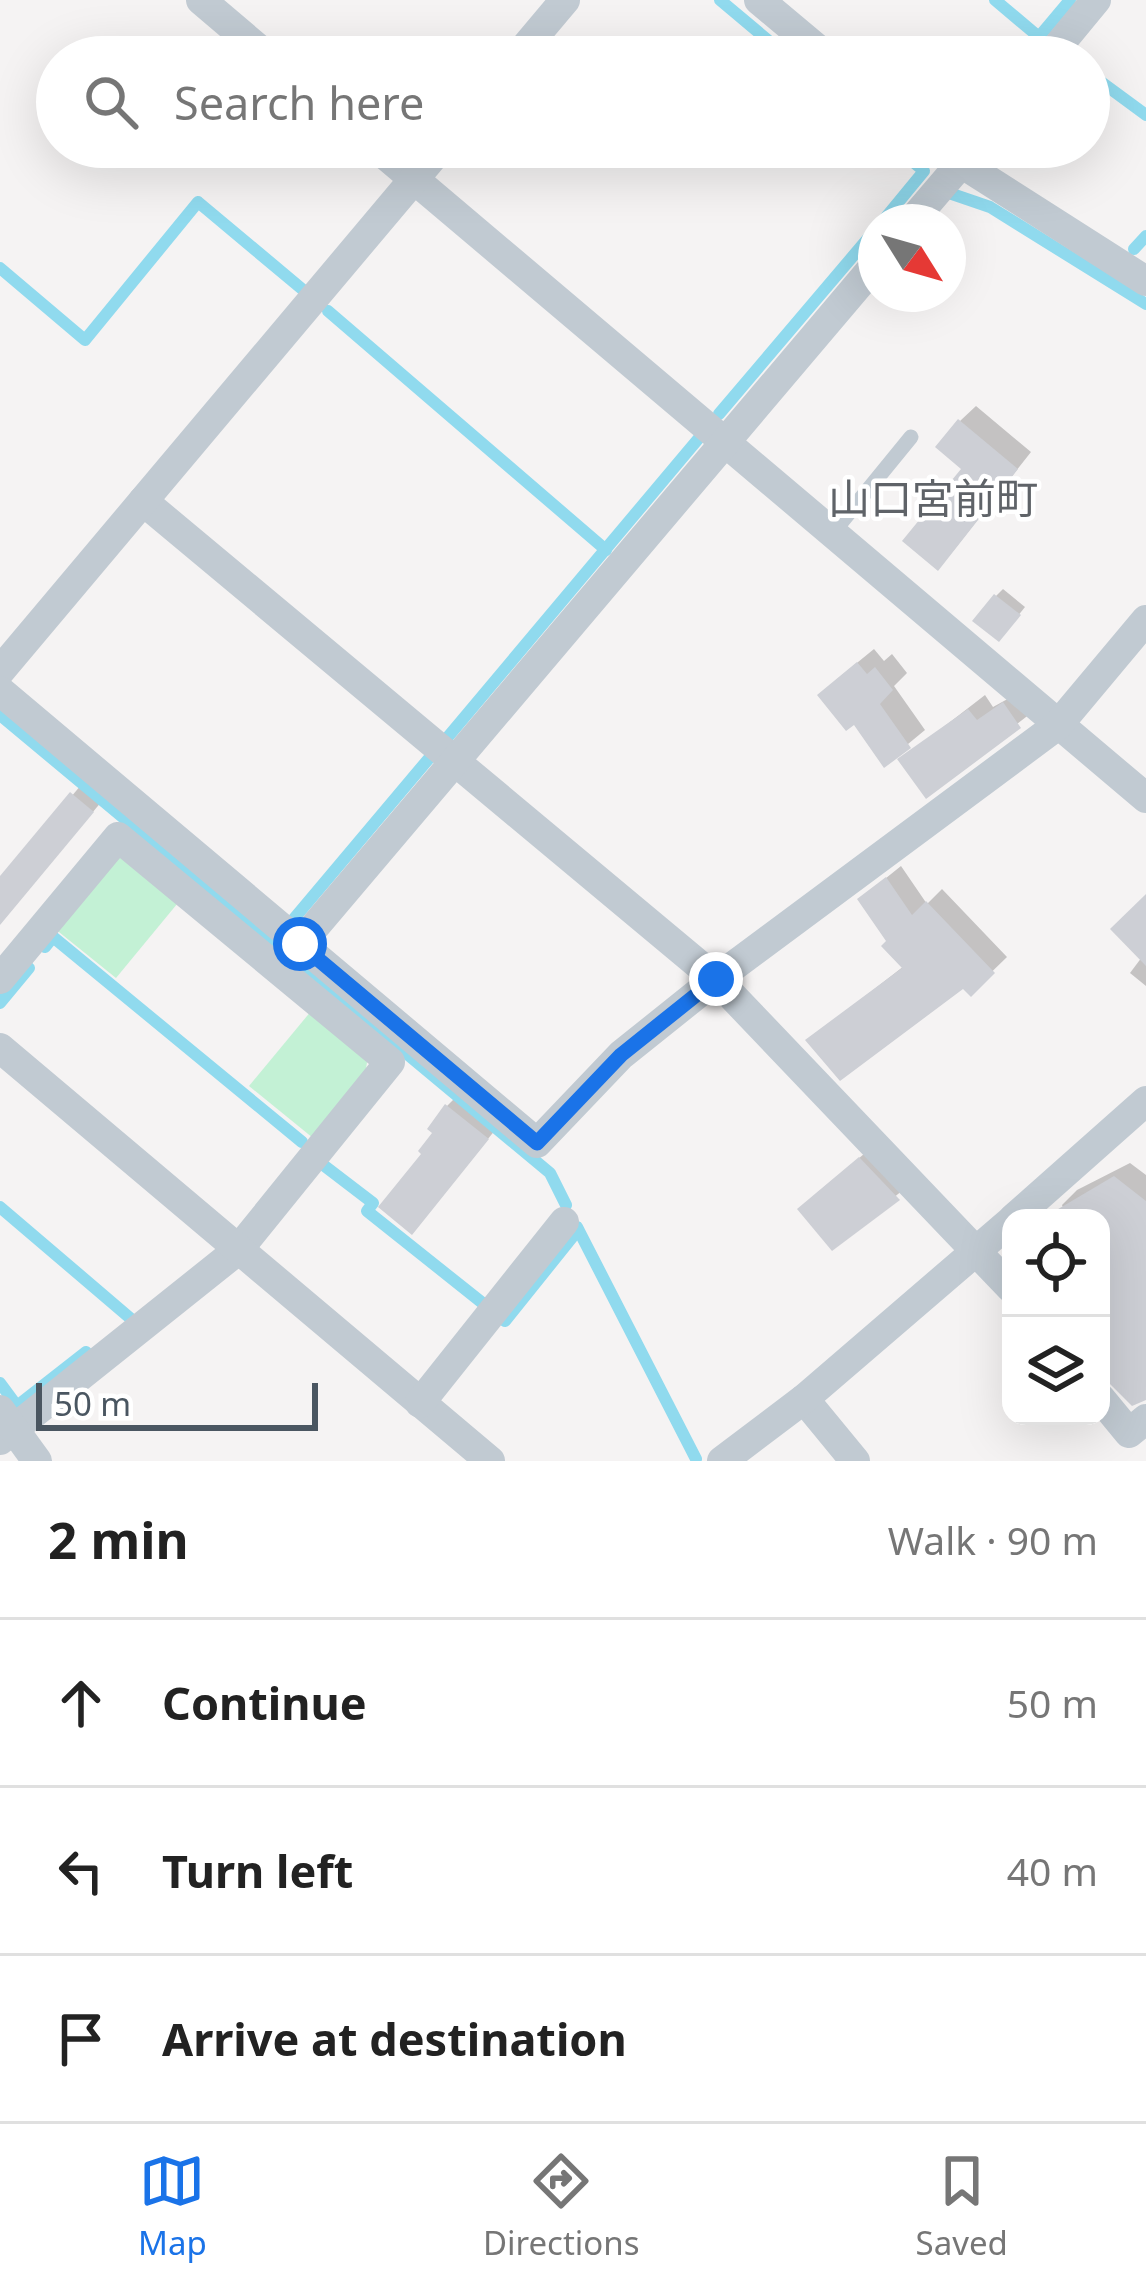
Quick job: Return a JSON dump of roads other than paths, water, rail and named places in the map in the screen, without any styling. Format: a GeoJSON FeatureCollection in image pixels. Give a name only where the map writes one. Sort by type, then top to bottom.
{"type":"FeatureCollection","features":[{"type":"Feature","properties":{"kind":"street"},"geometry":{"type":"LineString","coordinates":[[200,0],[243,36]]}},
{"type":"Feature","properties":{"kind":"street"},"geometry":{"type":"LineString","coordinates":[[535,36],[565,0]]}},
{"type":"Feature","properties":{"kind":"street"},"geometry":{"type":"LineString","coordinates":[[759,0],[802,36]]}},
{"type":"Feature","properties":{"kind":"street"},"geometry":{"type":"LineString","coordinates":[[1066,36],[1096,0]]}},
{"type":"Feature","properties":{"kind":"street"},"geometry":{"type":"LineString","coordinates":[[401,168],[722,444],[1146,797]]}},
{"type":"Feature","properties":{"kind":"street"},"geometry":{"type":"LineString","coordinates":[[0,671],[423,168]]}},
{"type":"Feature","properties":{"kind":"street"},"geometry":{"type":"LineString","coordinates":[[923,204],[947,168]]}},
{"type":"Feature","properties":{"kind":"street"},"geometry":{"type":"LineString","coordinates":[[977,168],[1146,281]]}},
{"type":"Feature","properties":{"kind":"street"},"geometry":{"type":"LineString","coordinates":[[300,944],[858,285]]}},
{"type":"Feature","properties":{"kind":"street"},"geometry":{"type":"LineString","coordinates":[[143,502],[716,979],[1002,1277]]}},
{"type":"Feature","properties":{"kind":"street"},"geometry":{"type":"LineString","coordinates":[[0,691],[537,1143],[621,1055],[1058,725],[1146,620]]}},
{"type":"Feature","properties":{"kind":"street"},"geometry":{"type":"LineString","coordinates":[[0,980],[118,837],[390,1062],[238,1250],[4,1426],[38,1461]]}},
{"type":"Feature","properties":{"kind":"street"},"geometry":{"type":"LineString","coordinates":[[0,1048],[490,1461]]}},
{"type":"Feature","properties":{"kind":"street"},"geometry":{"type":"LineString","coordinates":[[1025,1209],[1146,1102]]}},
{"type":"Feature","properties":{"kind":"street"},"geometry":{"type":"LineString","coordinates":[[420,1403],[564,1222]]}},
{"type":"Feature","properties":{"kind":"street"},"geometry":{"type":"LineString","coordinates":[[722,1461],[804,1399],[1002,1229]]}},
{"type":"Feature","properties":{"kind":"street"},"geometry":{"type":"LineString","coordinates":[[804,1399],[855,1461]]}},
{"type":"Feature","properties":{"kind":"street"},"geometry":{"type":"LineString","coordinates":[[1110,1410],[1129,1433],[1146,1419]]}},
{"type":"Feature","properties":{"kind":"lane"},"geometry":{"type":"LineString","coordinates":[[831,535],[911,437]]}},
{"type":"Feature","properties":{"kind":"waterway"},"geometry":{"type":"LineString","coordinates":[[720,0],[763,36]]}},
{"type":"Feature","properties":{"kind":"waterway"},"geometry":{"type":"LineString","coordinates":[[995,0],[1038,36]]}},
{"type":"Feature","properties":{"kind":"waterway"},"geometry":{"type":"LineString","coordinates":[[1040,36],[1070,0]]}},
{"type":"Feature","properties":{"kind":"waterway"},"geometry":{"type":"LineString","coordinates":[[1110,88],[1146,115]]}},
{"type":"Feature","properties":{"kind":"waterway"},"geometry":{"type":"LineString","coordinates":[[897,204],[924,171],[920,168]]}},
{"type":"Feature","properties":{"kind":"waterway"},"geometry":{"type":"LineString","coordinates":[[952,194],[990,207],[1146,304]]}},
{"type":"Feature","properties":{"kind":"waterway"},"geometry":{"type":"LineString","coordinates":[[0,268],[85,340],[198,202],[302,289]]}},
{"type":"Feature","properties":{"kind":"waterway"},"geometry":{"type":"LineString","coordinates":[[1134,249],[1146,236]]}},
{"type":"Feature","properties":{"kind":"waterway"},"geometry":{"type":"LineString","coordinates":[[719,414],[858,250]]}},
{"type":"Feature","properties":{"kind":"waterway"},"geometry":{"type":"LineString","coordinates":[[328,311],[606,550]]}},
{"type":"Feature","properties":{"kind":"waterway"},"geometry":{"type":"LineString","coordinates":[[447,738],[699,438]]}},
{"type":"Feature","properties":{"kind":"waterway"},"geometry":{"type":"LineString","coordinates":[[0,715],[550,1173],[566,1205]]}},
{"type":"Feature","properties":{"kind":"waterway"},"geometry":{"type":"LineString","coordinates":[[292,921],[431,756]]}},
{"type":"Feature","properties":{"kind":"waterway"},"geometry":{"type":"LineString","coordinates":[[45,947],[53,937],[302,1142]]}},
{"type":"Feature","properties":{"kind":"waterway"},"geometry":{"type":"LineString","coordinates":[[0,1003],[29,968]]}},
{"type":"Feature","properties":{"kind":"waterway"},"geometry":{"type":"LineString","coordinates":[[322,1164],[373,1203],[367,1211],[485,1305]]}},
{"type":"Feature","properties":{"kind":"waterway"},"geometry":{"type":"LineString","coordinates":[[0,1207],[130,1318]]}},
{"type":"Feature","properties":{"kind":"waterway"},"geometry":{"type":"LineString","coordinates":[[577,1227],[696,1459]]}},
{"type":"Feature","properties":{"kind":"waterway"},"geometry":{"type":"LineString","coordinates":[[505,1321],[578,1230]]}},
{"type":"Feature","properties":{"kind":"waterway"},"geometry":{"type":"LineString","coordinates":[[0,1383],[17,1406],[86,1352]]}},
{"type":"Feature","properties":{"kind":"district","name":"山口宮前町"},"geometry":{"type":"Point","coordinates":[933,497]}}]}
